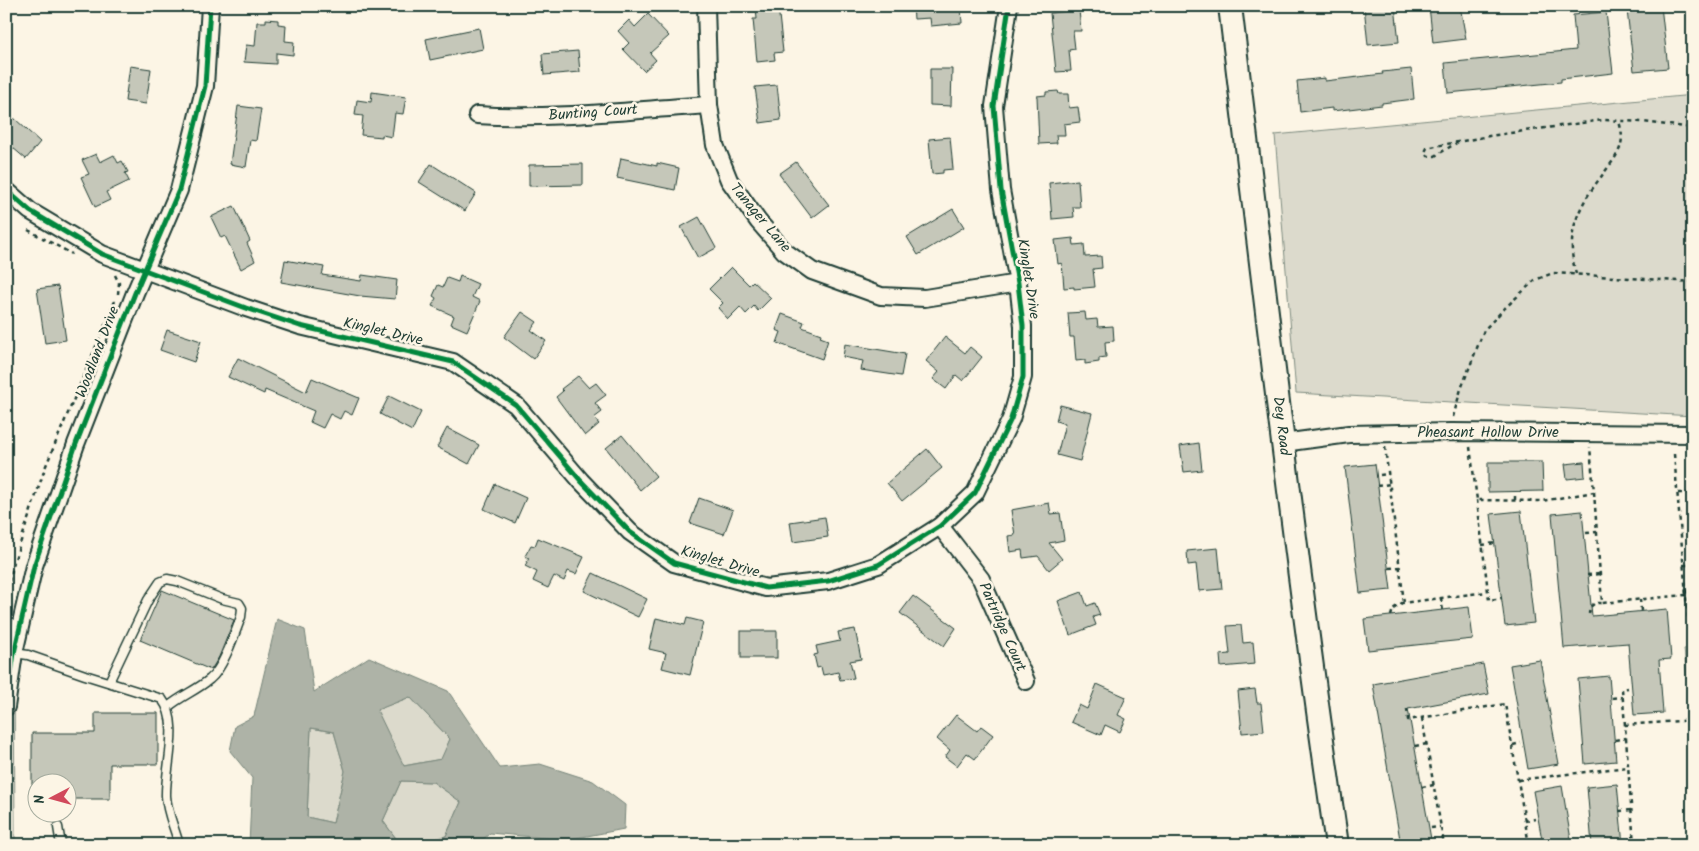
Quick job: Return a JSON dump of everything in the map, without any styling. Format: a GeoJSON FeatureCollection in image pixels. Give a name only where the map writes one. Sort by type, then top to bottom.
{"type":"FeatureCollection","features":[{"type":"Feature","properties":{"kind":"main road","name":"Dey Road"},"geometry":{"type":"LineString","coordinates":[[1230,6],[1317,710],[1337,845]]}},
{"type":"Feature","properties":{"kind":"street","name":"Woodland Drive"},"geometry":{"type":"LineString","coordinates":[[6,707],[10,652],[37,556],[76,444],[144,270],[179,190],[206,86],[210,6]]}},
{"type":"Feature","properties":{"kind":"street","name":"Tanager Lane"},"geometry":{"type":"LineString","coordinates":[[706,6],[709,105],[715,145],[728,180],[758,221],[784,251],[812,271],[881,296],[925,298],[1018,283]]}},
{"type":"Feature","properties":{"kind":"street","name":"Kinglet Drive"},"geometry":{"type":"LineString","coordinates":[[6,190],[30,211],[102,254],[246,308],[300,326],[453,362],[516,406],[630,532],[674,563],[766,588],[828,581],[878,565],[940,526],[975,493],[1011,419],[1023,377],[1024,326],[1001,190],[994,106],[1009,6]]}},
{"type":"Feature","properties":{"kind":"street","name":"Bunting Court"},"geometry":{"type":"LineString","coordinates":[[477,115],[510,117],[580,116],[709,105]]}},
{"type":"Feature","properties":{"kind":"street","name":"Pheasant Hollow Drive"},"geometry":{"type":"LineString","coordinates":[[1283,443],[1349,434],[1384,433],[1693,434]]}},
{"type":"Feature","properties":{"kind":"street","name":"Partridge Court"},"geometry":{"type":"LineString","coordinates":[[940,526],[981,579],[1026,681]]}},
{"type":"Feature","properties":{"kind":"lane"},"geometry":{"type":"LineString","coordinates":[[108,682],[144,607],[160,582],[167,579],[177,580],[222,599],[239,603],[242,608],[241,617],[215,675],[192,692],[177,699],[168,707]]}},
{"type":"Feature","properties":{"kind":"lane"},"geometry":{"type":"LineString","coordinates":[[10,652],[28,655],[162,699],[168,707],[170,718],[170,754],[166,795],[168,813],[179,845]]}},
{"type":"Feature","properties":{"kind":"lane"},"geometry":{"type":"LineString","coordinates":[[58,827],[61,845]]}},
{"type":"Feature","properties":{"kind":"path"},"geometry":{"type":"LineString","coordinates":[[1576,274],[1572,260],[1571,238],[1577,216],[1621,145],[1622,133],[1619,121]]}},
{"type":"Feature","properties":{"kind":"path"},"geometry":{"type":"LineString","coordinates":[[1458,142],[1435,156],[1428,156],[1425,152],[1427,148],[1436,146],[1458,142],[1576,123],[1643,122],[1693,128]]}},
{"type":"Feature","properties":{"kind":"path"},"geometry":{"type":"LineString","coordinates":[[28,230],[75,256]]}},
{"type":"Feature","properties":{"kind":"path"},"geometry":{"type":"LineString","coordinates":[[1451,432],[1454,410],[1484,330],[1504,308],[1535,280],[1553,273],[1693,282]]}},
{"type":"Feature","properties":{"kind":"path"},"geometry":{"type":"LineString","coordinates":[[6,597],[16,557],[45,468],[118,294],[119,283],[114,274]]}},
{"type":"Feature","properties":{"kind":"path"},"geometry":{"type":"LineString","coordinates":[[1469,432],[1487,592],[1489,600],[1502,598]]}},
{"type":"Feature","properties":{"kind":"path"},"geometry":{"type":"LineString","coordinates":[[1384,433],[1404,603]]}},
{"type":"Feature","properties":{"kind":"path"},"geometry":{"type":"LineString","coordinates":[[1589,433],[1602,603]]}},
{"type":"Feature","properties":{"kind":"path"},"geometry":{"type":"LineString","coordinates":[[1674,454],[1690,641],[1693,640]]}},
{"type":"Feature","properties":{"kind":"path"},"geometry":{"type":"LineString","coordinates":[[1380,475],[1389,474]]}},
{"type":"Feature","properties":{"kind":"path"},"geometry":{"type":"LineString","coordinates":[[1377,486],[1390,484]]}},
{"type":"Feature","properties":{"kind":"path"},"geometry":{"type":"LineString","coordinates":[[1515,491],[1515,500]]}},
{"type":"Feature","properties":{"kind":"path"},"geometry":{"type":"LineString","coordinates":[[1477,500],[1542,501],[1594,492]]}},
{"type":"Feature","properties":{"kind":"path"},"geometry":{"type":"LineString","coordinates":[[1678,493],[1688,493]]}},
{"type":"Feature","properties":{"kind":"path"},"geometry":{"type":"LineString","coordinates":[[1586,533],[1597,532]]}},
{"type":"Feature","properties":{"kind":"path"},"geometry":{"type":"LineString","coordinates":[[1482,545],[1495,544]]}},
{"type":"Feature","properties":{"kind":"path"},"geometry":{"type":"LineString","coordinates":[[1684,565],[1693,564]]}},
{"type":"Feature","properties":{"kind":"path"},"geometry":{"type":"LineString","coordinates":[[1389,568],[1400,567]]}},
{"type":"Feature","properties":{"kind":"path"},"geometry":{"type":"LineString","coordinates":[[1587,575],[1600,574]]}},
{"type":"Feature","properties":{"kind":"path"},"geometry":{"type":"LineString","coordinates":[[1391,616],[1393,609],[1398,604],[1487,592]]}},
{"type":"Feature","properties":{"kind":"path"},"geometry":{"type":"LineString","coordinates":[[1589,614],[1590,607],[1595,603],[1686,596]]}},
{"type":"Feature","properties":{"kind":"path"},"geometry":{"type":"LineString","coordinates":[[1441,598],[1443,611]]}},
{"type":"Feature","properties":{"kind":"path"},"geometry":{"type":"LineString","coordinates":[[1640,599],[1641,611]]}},
{"type":"Feature","properties":{"kind":"path"},"geometry":{"type":"LineString","coordinates":[[1687,607],[1693,606]]}},
{"type":"Feature","properties":{"kind":"path"},"geometry":{"type":"LineString","coordinates":[[1628,688],[1622,689],[1622,697],[1634,845]]}},
{"type":"Feature","properties":{"kind":"path"},"geometry":{"type":"LineString","coordinates":[[1612,698],[1622,697]]}},
{"type":"Feature","properties":{"kind":"path"},"geometry":{"type":"LineString","coordinates":[[1407,709],[1408,720],[1506,704],[1529,845]]}},
{"type":"Feature","properties":{"kind":"path"},"geometry":{"type":"LineString","coordinates":[[1422,718],[1444,845]]}},
{"type":"Feature","properties":{"kind":"path"},"geometry":{"type":"LineString","coordinates":[[1625,726],[1693,720]]}},
{"type":"Feature","properties":{"kind":"path"},"geometry":{"type":"LineString","coordinates":[[1615,740],[1626,738]]}},
{"type":"Feature","properties":{"kind":"path"},"geometry":{"type":"LineString","coordinates":[[1512,745],[1521,743]]}},
{"type":"Feature","properties":{"kind":"path"},"geometry":{"type":"LineString","coordinates":[[1415,746],[1427,744]]}},
{"type":"Feature","properties":{"kind":"path"},"geometry":{"type":"LineString","coordinates":[[1518,780],[1627,768]]}},
{"type":"Feature","properties":{"kind":"path"},"geometry":{"type":"LineString","coordinates":[[1422,787],[1434,785]]}},
{"type":"Feature","properties":{"kind":"path"},"geometry":{"type":"LineString","coordinates":[[1619,811],[1632,810]]}},
{"type":"Feature","properties":{"kind":"path"},"geometry":{"type":"LineString","coordinates":[[1525,821],[1535,819]]}},
{"type":"Feature","properties":{"kind":"path"},"geometry":{"type":"LineString","coordinates":[[1431,828],[1440,827]]}},
{"type":"Feature","properties":{"kind":"shaded area"},"geometry":{"type":"Polygon","coordinates":[[[1693,95],[1693,416],[1296,393],[1275,135],[1693,95]]]}},
{"type":"Feature","properties":{"kind":"shaded area"},"geometry":{"type":"Polygon","coordinates":[[[277,619],[305,630],[314,692],[369,657],[448,691],[500,768],[540,764],[593,781],[625,805],[624,829],[566,840],[490,833],[477,845],[411,845],[446,836],[461,802],[433,782],[401,781],[383,821],[401,845],[249,845],[252,778],[230,751],[235,726],[254,716],[277,619]],[[410,697],[377,710],[404,766],[441,759],[450,739],[410,697]],[[311,728],[307,817],[333,823],[345,771],[334,732],[311,728]]]}},
{"type":"Feature","properties":{"kind":"shaded area"},"geometry":{"type":"Polygon","coordinates":[[[1693,648],[1693,678],[1687,679],[1684,649],[1693,648]]]}},
{"type":"Feature","properties":{"kind":"shaded area"},"geometry":{"type":"Polygon","coordinates":[[[6,650],[14,651],[15,845],[6,845],[6,650]]]}},
{"type":"Feature","properties":{"kind":"shaded area"},"geometry":{"type":"Polygon","coordinates":[[[410,697],[450,739],[442,759],[403,766],[376,710],[410,697]]]}},
{"type":"Feature","properties":{"kind":"shaded area"},"geometry":{"type":"Polygon","coordinates":[[[311,728],[334,732],[345,771],[333,823],[307,817],[311,728]]]}},
{"type":"Feature","properties":{"kind":"shaded area"},"geometry":{"type":"Polygon","coordinates":[[[401,781],[433,782],[461,802],[446,836],[411,845],[401,845],[383,821],[401,781]]]}},
{"type":"Feature","properties":{"kind":"building"},"geometry":{"type":"Polygon","coordinates":[[[778,6],[783,52],[774,53],[775,60],[757,62],[753,19],[757,19],[756,8],[778,6]]]}},
{"type":"Feature","properties":{"kind":"building"},"geometry":{"type":"Polygon","coordinates":[[[913,6],[961,7],[962,23],[931,26],[930,18],[914,19],[913,6]]]}},
{"type":"Feature","properties":{"kind":"building"},"geometry":{"type":"Polygon","coordinates":[[[1364,6],[1395,6],[1399,42],[1368,45],[1364,6]]]}},
{"type":"Feature","properties":{"kind":"building"},"geometry":{"type":"Polygon","coordinates":[[[1429,6],[1460,6],[1466,39],[1433,43],[1429,6]]]}},
{"type":"Feature","properties":{"kind":"building"},"geometry":{"type":"Polygon","coordinates":[[[1661,6],[1668,68],[1634,71],[1627,10],[1661,6]]]}},
{"type":"Feature","properties":{"kind":"building"},"geometry":{"type":"Polygon","coordinates":[[[1079,10],[1081,31],[1073,31],[1075,49],[1069,50],[1071,71],[1056,72],[1050,13],[1079,10]]]}},
{"type":"Feature","properties":{"kind":"building"},"geometry":{"type":"Polygon","coordinates":[[[1606,12],[1613,73],[1561,79],[1561,82],[1448,93],[1445,63],[1576,50],[1573,15],[1606,12]]]}},
{"type":"Feature","properties":{"kind":"building"},"geometry":{"type":"Polygon","coordinates":[[[648,14],[669,36],[650,53],[656,60],[644,71],[623,49],[629,43],[618,31],[629,20],[635,27],[648,14]]]}},
{"type":"Feature","properties":{"kind":"building"},"geometry":{"type":"Polygon","coordinates":[[[266,19],[278,20],[278,24],[286,25],[285,41],[294,42],[293,55],[276,53],[276,64],[244,62],[246,45],[255,46],[257,22],[266,22],[266,19]]]}},
{"type":"Feature","properties":{"kind":"building"},"geometry":{"type":"Polygon","coordinates":[[[479,28],[483,49],[430,60],[426,39],[479,28]]]}},
{"type":"Feature","properties":{"kind":"building"},"geometry":{"type":"Polygon","coordinates":[[[578,51],[580,72],[544,75],[542,54],[578,51]]]}},
{"type":"Feature","properties":{"kind":"building"},"geometry":{"type":"Polygon","coordinates":[[[130,66],[151,69],[146,104],[125,101],[130,66]]]}},
{"type":"Feature","properties":{"kind":"building"},"geometry":{"type":"Polygon","coordinates":[[[930,69],[952,69],[951,106],[930,105],[930,69]]]}},
{"type":"Feature","properties":{"kind":"building"},"geometry":{"type":"Polygon","coordinates":[[[1411,69],[1414,99],[1332,111],[1332,108],[1300,112],[1297,81],[1325,78],[1325,81],[1411,69]]]}},
{"type":"Feature","properties":{"kind":"building"},"geometry":{"type":"Polygon","coordinates":[[[777,85],[781,120],[760,123],[755,87],[777,85]]]}},
{"type":"Feature","properties":{"kind":"building"},"geometry":{"type":"Polygon","coordinates":[[[1058,91],[1059,94],[1068,94],[1069,108],[1078,107],[1080,122],[1064,124],[1065,135],[1056,135],[1057,143],[1039,144],[1037,96],[1046,95],[1046,92],[1058,91]]]}},
{"type":"Feature","properties":{"kind":"building"},"geometry":{"type":"Polygon","coordinates":[[[372,92],[406,97],[403,114],[395,113],[392,137],[361,135],[363,116],[355,115],[357,100],[371,102],[372,92]]]}},
{"type":"Feature","properties":{"kind":"building"},"geometry":{"type":"Polygon","coordinates":[[[238,106],[261,109],[256,141],[250,140],[246,167],[230,164],[238,106]]]}},
{"type":"Feature","properties":{"kind":"building"},"geometry":{"type":"Polygon","coordinates":[[[14,118],[40,142],[26,159],[6,142],[6,127],[14,118]]]}},
{"type":"Feature","properties":{"kind":"building"},"geometry":{"type":"Polygon","coordinates":[[[950,137],[953,169],[943,170],[943,173],[932,174],[929,139],[950,137]]]}},
{"type":"Feature","properties":{"kind":"building"},"geometry":{"type":"Polygon","coordinates":[[[96,154],[100,162],[114,155],[118,163],[122,161],[128,172],[125,173],[129,181],[106,192],[110,200],[95,207],[81,177],[89,174],[82,160],[96,154]]]}},
{"type":"Feature","properties":{"kind":"building"},"geometry":{"type":"Polygon","coordinates":[[[621,158],[657,166],[657,163],[679,168],[675,190],[617,178],[621,158]]]}},
{"type":"Feature","properties":{"kind":"building"},"geometry":{"type":"Polygon","coordinates":[[[796,162],[829,205],[812,218],[779,174],[796,162]]]}},
{"type":"Feature","properties":{"kind":"building"},"geometry":{"type":"Polygon","coordinates":[[[431,164],[476,193],[465,211],[419,182],[431,164]]]}},
{"type":"Feature","properties":{"kind":"building"},"geometry":{"type":"Polygon","coordinates":[[[583,164],[583,185],[529,186],[529,165],[583,164]]]}},
{"type":"Feature","properties":{"kind":"building"},"geometry":{"type":"Polygon","coordinates":[[[1078,180],[1080,207],[1073,207],[1074,217],[1052,219],[1049,183],[1078,180]]]}},
{"type":"Feature","properties":{"kind":"building"},"geometry":{"type":"Polygon","coordinates":[[[234,206],[250,241],[247,243],[255,261],[241,269],[225,236],[221,238],[211,217],[234,206]]]}},
{"type":"Feature","properties":{"kind":"building"},"geometry":{"type":"Polygon","coordinates":[[[953,209],[964,227],[918,255],[907,237],[953,209]]]}},
{"type":"Feature","properties":{"kind":"building"},"geometry":{"type":"Polygon","coordinates":[[[699,217],[716,248],[698,258],[681,227],[699,217]]]}},
{"type":"Feature","properties":{"kind":"building"},"geometry":{"type":"Polygon","coordinates":[[[1073,238],[1074,245],[1084,244],[1085,257],[1101,256],[1102,268],[1093,269],[1095,287],[1064,288],[1062,263],[1058,264],[1055,240],[1073,238]]]}},
{"type":"Feature","properties":{"kind":"building"},"geometry":{"type":"Polygon","coordinates":[[[285,260],[324,267],[322,275],[361,281],[362,275],[397,280],[395,299],[360,296],[281,282],[285,260]]]}},
{"type":"Feature","properties":{"kind":"building"},"geometry":{"type":"Polygon","coordinates":[[[731,267],[749,285],[753,281],[771,298],[758,311],[754,306],[746,314],[740,307],[728,319],[718,308],[723,303],[709,289],[731,267]]]}},
{"type":"Feature","properties":{"kind":"building"},"geometry":{"type":"Polygon","coordinates":[[[460,276],[478,284],[472,297],[480,301],[467,331],[451,324],[454,316],[432,306],[436,298],[433,296],[438,285],[443,287],[447,278],[458,282],[460,276]]]}},
{"type":"Feature","properties":{"kind":"building"},"geometry":{"type":"Polygon","coordinates":[[[58,286],[66,340],[45,343],[37,289],[58,286]]]}},
{"type":"Feature","properties":{"kind":"building"},"geometry":{"type":"Polygon","coordinates":[[[522,312],[537,322],[531,330],[546,341],[533,359],[504,337],[522,312]]]}},
{"type":"Feature","properties":{"kind":"building"},"geometry":{"type":"Polygon","coordinates":[[[1085,312],[1086,320],[1097,319],[1098,327],[1113,326],[1114,341],[1105,342],[1106,357],[1099,358],[1099,362],[1085,364],[1085,360],[1076,361],[1074,337],[1070,337],[1068,313],[1085,312]]]}},
{"type":"Feature","properties":{"kind":"building"},"geometry":{"type":"Polygon","coordinates":[[[782,314],[804,322],[802,327],[821,334],[820,337],[828,340],[822,359],[777,343],[781,332],[776,330],[782,314]]]}},
{"type":"Feature","properties":{"kind":"building"},"geometry":{"type":"Polygon","coordinates":[[[167,330],[201,341],[194,362],[160,350],[167,330]]]}},
{"type":"Feature","properties":{"kind":"building"},"geometry":{"type":"Polygon","coordinates":[[[945,337],[965,353],[970,347],[982,357],[963,381],[956,375],[946,389],[933,379],[939,372],[926,361],[945,337]]]}},
{"type":"Feature","properties":{"kind":"building"},"geometry":{"type":"Polygon","coordinates":[[[845,344],[905,354],[901,376],[861,370],[863,361],[843,357],[845,344]]]}},
{"type":"Feature","properties":{"kind":"building"},"geometry":{"type":"Polygon","coordinates":[[[238,358],[306,392],[312,378],[359,398],[352,415],[344,411],[340,419],[330,414],[323,428],[310,422],[314,411],[265,390],[264,394],[228,377],[238,358]]]}},
{"type":"Feature","properties":{"kind":"building"},"geometry":{"type":"Polygon","coordinates":[[[578,376],[589,388],[596,383],[606,395],[595,403],[602,412],[594,418],[599,424],[585,436],[556,397],[563,391],[561,389],[578,376]]]}},
{"type":"Feature","properties":{"kind":"building"},"geometry":{"type":"Polygon","coordinates":[[[389,396],[421,412],[412,431],[380,414],[389,396]]]}},
{"type":"Feature","properties":{"kind":"building"},"geometry":{"type":"Polygon","coordinates":[[[1060,405],[1092,413],[1080,461],[1057,455],[1065,424],[1056,421],[1060,405]]]}},
{"type":"Feature","properties":{"kind":"building"},"geometry":{"type":"Polygon","coordinates":[[[447,428],[479,445],[469,464],[437,447],[447,428]]]}},
{"type":"Feature","properties":{"kind":"building"},"geometry":{"type":"Polygon","coordinates":[[[622,435],[656,476],[640,490],[606,448],[622,435]]]}},
{"type":"Feature","properties":{"kind":"building"},"geometry":{"type":"Polygon","coordinates":[[[1199,443],[1202,470],[1184,472],[1180,446],[1199,443]]]}},
{"type":"Feature","properties":{"kind":"building"},"geometry":{"type":"Polygon","coordinates":[[[927,449],[942,468],[902,501],[887,483],[927,449]]]}},
{"type":"Feature","properties":{"kind":"building"},"geometry":{"type":"Polygon","coordinates":[[[1488,462],[1542,462],[1543,491],[1488,492],[1488,462]]]}},
{"type":"Feature","properties":{"kind":"building"},"geometry":{"type":"Polygon","coordinates":[[[1584,462],[1585,477],[1567,479],[1565,464],[1584,462]]]}},
{"type":"Feature","properties":{"kind":"building"},"geometry":{"type":"Polygon","coordinates":[[[1375,464],[1391,590],[1360,593],[1345,467],[1375,464]]]}},
{"type":"Feature","properties":{"kind":"building"},"geometry":{"type":"Polygon","coordinates":[[[495,484],[526,498],[515,523],[484,509],[495,484]]]}},
{"type":"Feature","properties":{"kind":"building"},"geometry":{"type":"Polygon","coordinates":[[[699,498],[733,510],[724,534],[690,523],[699,498]]]}},
{"type":"Feature","properties":{"kind":"building"},"geometry":{"type":"Polygon","coordinates":[[[1049,503],[1051,514],[1060,513],[1064,540],[1049,543],[1062,559],[1049,570],[1038,556],[1023,558],[1022,550],[1010,552],[1008,536],[1015,535],[1011,510],[1049,503]]]}},
{"type":"Feature","properties":{"kind":"building"},"geometry":{"type":"Polygon","coordinates":[[[1521,511],[1534,623],[1505,626],[1491,514],[1521,511]]]}},
{"type":"Feature","properties":{"kind":"building"},"geometry":{"type":"Polygon","coordinates":[[[1582,511],[1592,616],[1667,609],[1671,659],[1659,660],[1663,713],[1634,715],[1628,643],[1564,648],[1552,514],[1582,511]]]}},
{"type":"Feature","properties":{"kind":"building"},"geometry":{"type":"Polygon","coordinates":[[[825,517],[828,537],[793,542],[790,522],[825,517]]]}},
{"type":"Feature","properties":{"kind":"building"},"geometry":{"type":"Polygon","coordinates":[[[538,538],[584,557],[576,574],[568,571],[564,581],[554,576],[548,588],[533,581],[537,572],[525,566],[529,558],[525,556],[531,545],[535,546],[538,538]]]}},
{"type":"Feature","properties":{"kind":"building"},"geometry":{"type":"Polygon","coordinates":[[[1218,548],[1222,589],[1199,591],[1196,564],[1188,565],[1187,551],[1218,548]]]}},
{"type":"Feature","properties":{"kind":"building"},"geometry":{"type":"Polygon","coordinates":[[[593,573],[647,599],[638,617],[584,591],[593,573]]]}},
{"type":"Feature","properties":{"kind":"building"},"geometry":{"type":"Polygon","coordinates":[[[162,590],[234,620],[219,657],[211,670],[140,640],[162,590]]]}},
{"type":"Feature","properties":{"kind":"building"},"geometry":{"type":"Polygon","coordinates":[[[1082,592],[1087,606],[1095,603],[1100,615],[1093,617],[1096,625],[1070,635],[1058,601],[1082,592]]]}},
{"type":"Feature","properties":{"kind":"building"},"geometry":{"type":"Polygon","coordinates":[[[913,596],[956,628],[944,646],[900,613],[913,596]]]}},
{"type":"Feature","properties":{"kind":"building"},"geometry":{"type":"Polygon","coordinates":[[[1469,607],[1473,639],[1368,650],[1364,619],[1469,607]]]}},
{"type":"Feature","properties":{"kind":"building"},"geometry":{"type":"Polygon","coordinates":[[[656,618],[685,625],[687,618],[703,622],[690,675],[662,668],[666,653],[649,649],[656,618]]]}},
{"type":"Feature","properties":{"kind":"building"},"geometry":{"type":"Polygon","coordinates":[[[1241,625],[1243,643],[1253,642],[1255,664],[1221,667],[1220,655],[1230,654],[1227,626],[1241,625]]]}},
{"type":"Feature","properties":{"kind":"building"},"geometry":{"type":"Polygon","coordinates":[[[855,629],[861,659],[850,661],[854,678],[840,680],[838,672],[823,675],[821,667],[817,668],[814,655],[818,654],[816,646],[840,641],[838,632],[855,629]]]}},
{"type":"Feature","properties":{"kind":"building"},"geometry":{"type":"Polygon","coordinates":[[[741,631],[777,631],[777,658],[741,658],[741,631]]]}},
{"type":"Feature","properties":{"kind":"building"},"geometry":{"type":"Polygon","coordinates":[[[1540,660],[1559,764],[1528,769],[1510,665],[1540,660]]]}},
{"type":"Feature","properties":{"kind":"building"},"geometry":{"type":"Polygon","coordinates":[[[1483,664],[1489,694],[1408,709],[1432,845],[1401,845],[1373,684],[1483,664]]]}},
{"type":"Feature","properties":{"kind":"building"},"geometry":{"type":"Polygon","coordinates":[[[1609,676],[1616,761],[1585,764],[1578,679],[1609,676]]]}},
{"type":"Feature","properties":{"kind":"building"},"geometry":{"type":"Polygon","coordinates":[[[1097,684],[1126,697],[1118,715],[1126,719],[1120,732],[1105,725],[1101,735],[1071,722],[1079,705],[1087,709],[1097,684]]]}},
{"type":"Feature","properties":{"kind":"building"},"geometry":{"type":"Polygon","coordinates":[[[1255,689],[1257,703],[1261,703],[1264,731],[1242,733],[1238,691],[1255,689]]]}},
{"type":"Feature","properties":{"kind":"building"},"geometry":{"type":"Polygon","coordinates":[[[95,713],[158,713],[158,764],[110,764],[110,799],[78,799],[78,774],[32,774],[32,733],[95,733],[95,713]]]}},
{"type":"Feature","properties":{"kind":"building"},"geometry":{"type":"Polygon","coordinates":[[[956,715],[977,731],[981,726],[993,735],[975,759],[967,753],[957,766],[945,757],[950,750],[937,739],[956,715]]]}},
{"type":"Feature","properties":{"kind":"building"},"geometry":{"type":"Polygon","coordinates":[[[1617,784],[1623,845],[1592,845],[1587,787],[1617,784]]]}},
{"type":"Feature","properties":{"kind":"building"},"geometry":{"type":"Polygon","coordinates":[[[1562,786],[1571,840],[1543,845],[1533,791],[1562,786]]]}},
{"type":"Feature","properties":{"kind":"cycle path"},"geometry":{"type":"LineString","coordinates":[[6,707],[14,653],[34,566],[76,444],[135,293],[179,190],[205,86],[210,6]]}},
{"type":"Feature","properties":{"kind":"cycle path"},"geometry":{"type":"LineString","coordinates":[[6,190],[30,211],[102,254],[246,308],[300,326],[453,362],[516,405],[581,481],[630,532],[674,563],[766,588],[828,581],[878,565],[940,526],[975,493],[1011,419],[1023,377],[1023,326],[1018,283],[1001,190],[994,106],[1009,6]]}}]}
